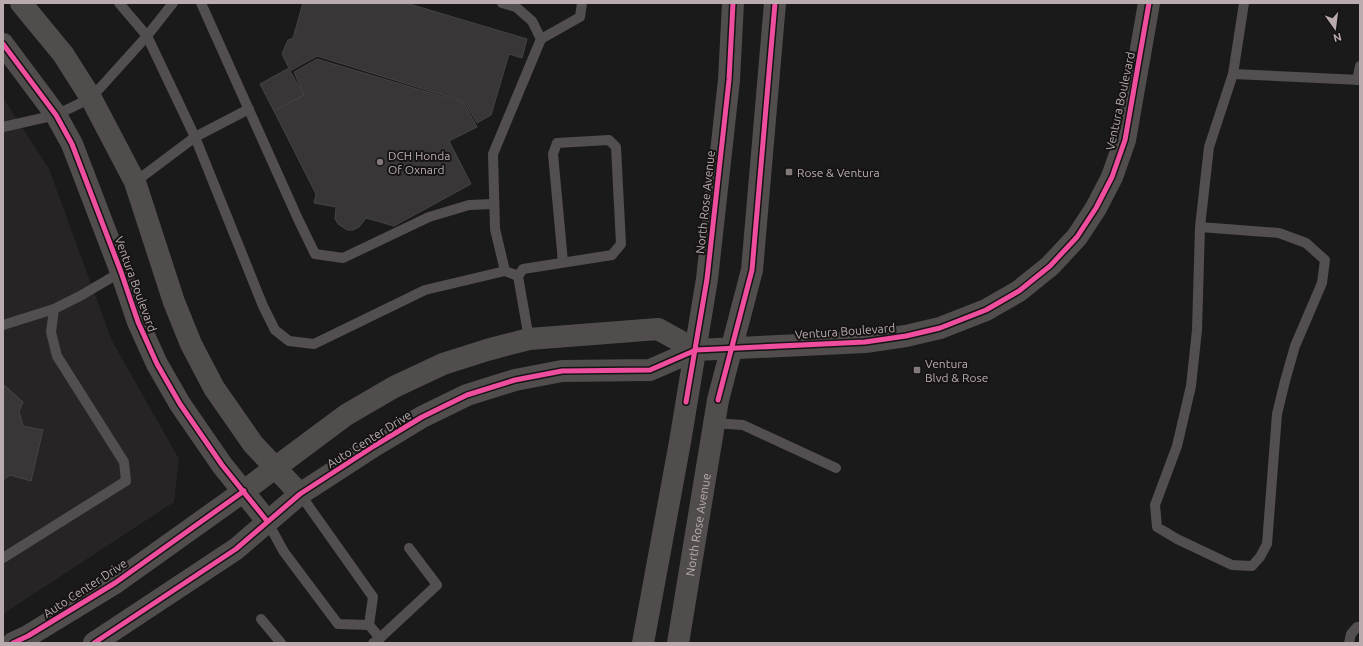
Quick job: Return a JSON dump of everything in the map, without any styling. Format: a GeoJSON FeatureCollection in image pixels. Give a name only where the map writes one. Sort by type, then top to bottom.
{"type":"FeatureCollection","features":[{"type":"Feature","properties":{"kind":"street"},"geometry":{"type":"LineString","coordinates":[[21,3],[63,54],[91,98],[135,182],[174,302],[191,344],[219,394],[253,444],[300,494]]}},
{"type":"Feature","properties":{"kind":"street","name":"North Rose Avenue"},"geometry":{"type":"LineString","coordinates":[[643,643],[696,350],[707,280],[728,87],[733,3]]}},
{"type":"Feature","properties":{"kind":"street","name":"North Rose Avenue"},"geometry":{"type":"LineString","coordinates":[[678,643],[714,423],[731,348],[752,270],[776,3]]}},
{"type":"Feature","properties":{"kind":"street","name":"Ventura Boulevard"},"geometry":{"type":"LineString","coordinates":[[696,350],[865,342],[906,336],[940,328],[986,310],[1019,291],[1050,266],[1077,237],[1096,208],[1112,177],[1125,140],[1149,3]]}},
{"type":"Feature","properties":{"kind":"street","name":"Ventura Boulevard"},"geometry":{"type":"LineString","coordinates":[[3,44],[56,115],[72,144],[121,272],[138,322],[157,364],[180,404],[222,465],[267,521]]}},
{"type":"Feature","properties":{"kind":"street","name":"Auto Center Drive"},"geometry":{"type":"LineString","coordinates":[[13,643],[28,636],[115,583],[244,491],[346,415],[394,387],[444,364],[487,350],[529,339],[658,329],[696,350]]}},
{"type":"Feature","properties":{"kind":"street","name":"Auto Center Drive"},"geometry":{"type":"LineString","coordinates":[[94,643],[236,549],[300,494],[422,417],[468,395],[515,380],[562,371],[650,370],[696,350]]}},
{"type":"Feature","properties":{"kind":"lane"},"geometry":{"type":"LineString","coordinates":[[119,3],[147,36],[195,138],[263,306],[275,330],[289,341],[314,344],[425,290],[505,271],[518,276]]}},
{"type":"Feature","properties":{"kind":"lane"},"geometry":{"type":"LineString","coordinates":[[3,127],[56,115],[91,98],[147,36],[173,3]]}},
{"type":"Feature","properties":{"kind":"lane"},"geometry":{"type":"LineString","coordinates":[[201,3],[315,254],[343,258],[429,217],[469,205],[494,204]]}},
{"type":"Feature","properties":{"kind":"lane"},"geometry":{"type":"LineString","coordinates":[[502,3],[516,7],[532,20],[541,39]]}},
{"type":"Feature","properties":{"kind":"lane"},"geometry":{"type":"LineString","coordinates":[[505,271],[495,229],[493,154],[541,39],[580,17],[582,3]]}},
{"type":"Feature","properties":{"kind":"lane"},"geometry":{"type":"LineString","coordinates":[[1200,227],[1279,233],[1306,243],[1325,260],[1322,283],[1295,346],[1284,380],[1278,414],[1267,544],[1260,557],[1252,566],[1232,565],[1177,539],[1157,527],[1155,505],[1177,446],[1191,386],[1197,330],[1200,227],[1209,147],[1233,74],[1244,3]]}},
{"type":"Feature","properties":{"kind":"lane"},"geometry":{"type":"LineString","coordinates":[[1233,74],[1359,80],[1360,66]]}},
{"type":"Feature","properties":{"kind":"lane"},"geometry":{"type":"LineString","coordinates":[[135,182],[195,138],[248,109]]}},
{"type":"Feature","properties":{"kind":"lane"},"geometry":{"type":"LineString","coordinates":[[529,339],[518,276],[523,269],[612,255],[621,244],[616,147],[609,140],[558,143],[553,154],[563,262]]}},
{"type":"Feature","properties":{"kind":"lane"},"geometry":{"type":"LineString","coordinates":[[3,325],[54,309],[121,272]]}},
{"type":"Feature","properties":{"kind":"lane"},"geometry":{"type":"LineString","coordinates":[[3,558],[126,481],[124,462],[58,356],[51,332],[54,309]]}},
{"type":"Feature","properties":{"kind":"lane"},"geometry":{"type":"LineString","coordinates":[[714,423],[743,425],[836,468]]}},
{"type":"Feature","properties":{"kind":"lane"},"geometry":{"type":"LineString","coordinates":[[300,494],[373,597],[369,625],[377,641],[437,585],[409,548]]}},
{"type":"Feature","properties":{"kind":"lane"},"geometry":{"type":"LineString","coordinates":[[267,521],[284,552],[338,624],[369,625]]}},
{"type":"Feature","properties":{"kind":"lane"},"geometry":{"type":"LineString","coordinates":[[261,619],[281,643]]}},
{"type":"Feature","properties":{"kind":"lane"},"geometry":{"type":"LineString","coordinates":[[1349,643],[1351,634],[1357,627],[1360,627]]}},
{"type":"Feature","properties":{"kind":"shaded area"},"geometry":{"type":"Polygon","coordinates":[[[3,98],[49,169],[112,341],[179,459],[174,502],[3,614],[3,98]]]}},
{"type":"Feature","properties":{"kind":"building"},"geometry":{"type":"Polygon","coordinates":[[[303,3],[406,3],[527,39],[522,58],[509,54],[491,115],[477,123],[465,102],[317,56],[290,71],[304,95],[274,111],[260,84],[289,68],[282,54],[288,40],[293,38],[303,3]]]}},
{"type":"Feature","properties":{"kind":"building","name":"DCH Honda Of Oxnard"},"geometry":{"type":"Polygon","coordinates":[[[317,59],[464,103],[477,127],[449,141],[471,184],[394,226],[366,218],[359,227],[353,230],[347,230],[338,224],[335,219],[336,207],[314,203],[316,194],[274,111],[304,95],[294,72],[317,59]]]}},
{"type":"Feature","properties":{"kind":"building"},"geometry":{"type":"Polygon","coordinates":[[[3,384],[23,402],[19,411],[23,426],[43,430],[31,481],[10,475],[3,480],[3,384]]]}},
{"type":"Feature","properties":{"kind":"cycle path"},"geometry":{"type":"LineString","coordinates":[[686,402],[707,279],[729,80],[733,3]]}},
{"type":"Feature","properties":{"kind":"cycle path"},"geometry":{"type":"LineString","coordinates":[[718,400],[752,270],[775,3]]}},
{"type":"Feature","properties":{"kind":"cycle path"},"geometry":{"type":"LineString","coordinates":[[94,643],[236,549],[300,494],[422,417],[467,395],[515,380],[562,371],[650,370],[696,350],[865,342],[906,336],[940,328],[986,310],[1019,291],[1050,266],[1077,237],[1096,208],[1112,177],[1125,140],[1149,3]]}},
{"type":"Feature","properties":{"kind":"cycle path"},"geometry":{"type":"LineString","coordinates":[[3,44],[56,115],[72,144],[121,272],[138,322],[157,364],[180,404],[222,465],[267,521]]}},
{"type":"Feature","properties":{"kind":"cycle path"},"geometry":{"type":"LineString","coordinates":[[13,643],[28,636],[115,583],[244,491]]}},
{"type":"Feature","properties":{"kind":"place","name":"DCH Honda Of Oxnard"},"geometry":{"type":"Point","coordinates":[380,162]}},
{"type":"Feature","properties":{"kind":"place","name":"Rose & Ventura"},"geometry":{"type":"Point","coordinates":[789,172]}},
{"type":"Feature","properties":{"kind":"place","name":"Ventura Blvd & Rose"},"geometry":{"type":"Point","coordinates":[917,370]}}]}
